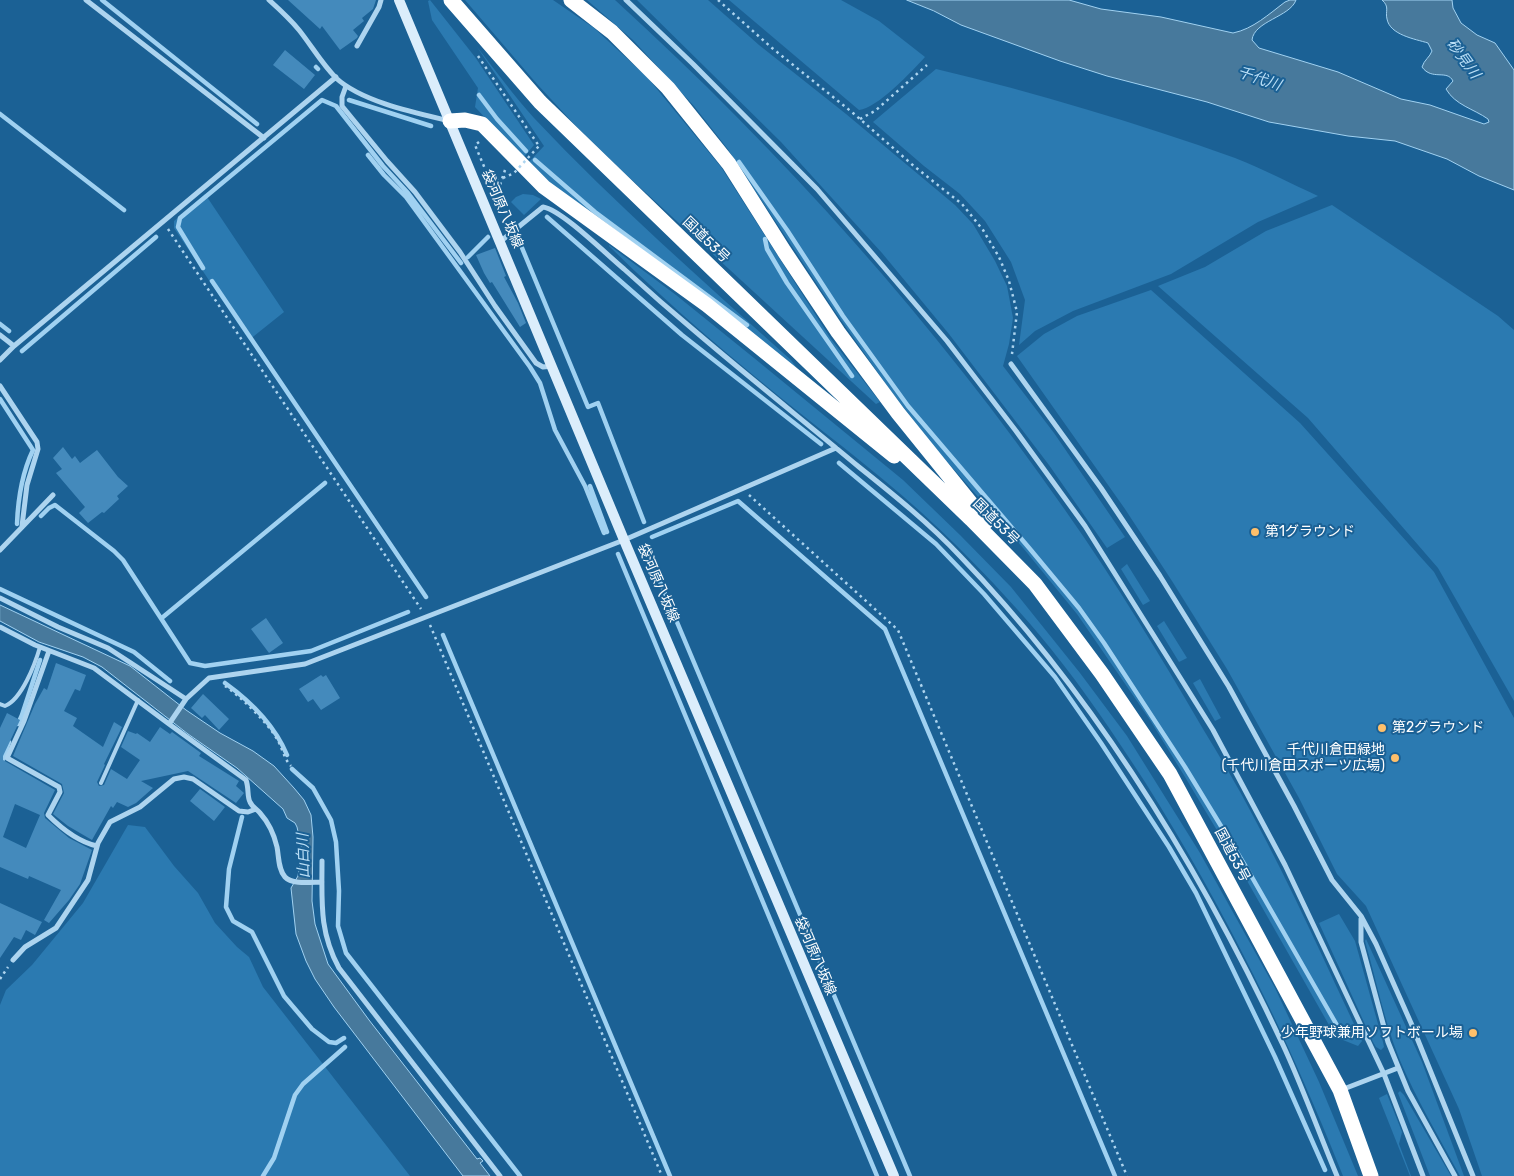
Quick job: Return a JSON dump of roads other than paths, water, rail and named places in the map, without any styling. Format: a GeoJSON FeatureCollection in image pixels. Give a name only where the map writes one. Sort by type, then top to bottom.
{"type":"FeatureCollection","features":[{"type":"Feature","properties":{"kind":"highway","name":"国道53号"},"geometry":{"type":"LineString","coordinates":[[451,0],[540,102],[971,519],[1035,584],[1102,674],[1170,774],[1340,1090],[1371,1176]]}},
{"type":"Feature","properties":{"kind":"highway"},"geometry":{"type":"LineString","coordinates":[[570,0],[612,32],[668,88],[730,164],[784,251],[838,332],[898,413],[1035,584]]}},
{"type":"Feature","properties":{"kind":"highway"},"geometry":{"type":"LineString","coordinates":[[450,121],[465,120],[482,124],[544,187],[707,305],[971,519]]}},
{"type":"Feature","properties":{"kind":"main road","name":"袋河原八坂線"},"geometry":{"type":"LineString","coordinates":[[399,0],[624,540],[894,1176]]}},
{"type":"Feature","properties":{"kind":"street"},"geometry":{"type":"LineString","coordinates":[[86,0],[264,138]]}},
{"type":"Feature","properties":{"kind":"street"},"geometry":{"type":"LineString","coordinates":[[269,0],[298,28],[336,77],[346,86],[361,94],[398,108],[450,121]]}},
{"type":"Feature","properties":{"kind":"street"},"geometry":{"type":"LineString","coordinates":[[357,46],[381,0]]}},
{"type":"Feature","properties":{"kind":"street"},"geometry":{"type":"LineString","coordinates":[[626,0],[693,64],[817,189],[947,341],[1085,526],[1212,730],[1285,865],[1384,1074],[1424,1176]]}},
{"type":"Feature","properties":{"kind":"street"},"geometry":{"type":"LineString","coordinates":[[0,360],[14,346],[336,77]]}},
{"type":"Feature","properties":{"kind":"street"},"geometry":{"type":"LineString","coordinates":[[346,86],[342,97],[342,106],[414,192],[460,252],[495,306],[536,363],[543,367],[553,366]]}},
{"type":"Feature","properties":{"kind":"street"},"geometry":{"type":"LineString","coordinates":[[501,241],[543,207],[551,208],[583,233],[745,374],[913,511],[959,554],[1014,615],[1071,683],[1123,757],[1199,882],[1230,938],[1285,1048],[1337,1176]]}},
{"type":"Feature","properties":{"kind":"street"},"geometry":{"type":"LineString","coordinates":[[0,335],[14,346]]}},
{"type":"Feature","properties":{"kind":"street"},"geometry":{"type":"LineString","coordinates":[[1011,364],[1101,488],[1160,576],[1229,687],[1332,880],[1361,916],[1376,944],[1411,1023],[1473,1176]]}},
{"type":"Feature","properties":{"kind":"street"},"geometry":{"type":"LineString","coordinates":[[0,386],[36,442],[38,449],[27,484],[22,526]]}},
{"type":"Feature","properties":{"kind":"street"},"geometry":{"type":"LineString","coordinates":[[169,724],[186,699],[209,678],[305,664],[624,540],[836,448]]}},
{"type":"Feature","properties":{"kind":"street"},"geometry":{"type":"LineString","coordinates":[[0,550],[54,495]]}},
{"type":"Feature","properties":{"kind":"street"},"geometry":{"type":"LineString","coordinates":[[0,598],[58,627],[108,648],[186,699]]}},
{"type":"Feature","properties":{"kind":"street"},"geometry":{"type":"LineString","coordinates":[[0,627],[49,651],[94,668],[246,780],[249,789],[248,800],[271,828],[284,876],[290,881],[322,882]]}},
{"type":"Feature","properties":{"kind":"street"},"geometry":{"type":"LineString","coordinates":[[49,651],[24,721],[7,758],[59,787],[60,792],[48,815],[72,835],[90,845],[97,846]]}},
{"type":"Feature","properties":{"kind":"street"},"geometry":{"type":"LineString","coordinates":[[13,960],[25,947],[56,928],[88,880],[97,846],[110,822],[140,807],[174,779],[184,777],[193,779],[239,811],[248,812],[256,809]]}},
{"type":"Feature","properties":{"kind":"street"},"geometry":{"type":"LineString","coordinates":[[322,861],[323,921],[331,953],[339,968],[500,1176]]}},
{"type":"Feature","properties":{"kind":"street"},"geometry":{"type":"LineString","coordinates":[[1361,916],[1361,942],[1388,1042],[1408,1091],[1455,1176]]}},
{"type":"Feature","properties":{"kind":"street"},"geometry":{"type":"LineString","coordinates":[[1340,1090],[1398,1068]]}},
{"type":"Feature","properties":{"kind":"lane"},"geometry":{"type":"LineString","coordinates":[[0,704],[4,706],[19,696],[40,647]]}},
{"type":"Feature","properties":{"kind":"lane"},"geometry":{"type":"LineString","coordinates":[[101,783],[138,700]]}},
{"type":"Feature","properties":{"kind":"water"},"geometry":{"type":"Polygon","coordinates":[[[907,0],[1069,0],[1101,9],[1161,17],[1233,33],[1254,25],[1285,2],[1296,0],[1287,11],[1265,23],[1254,34],[1252,40],[1259,48],[1338,72],[1401,99],[1430,105],[1484,124],[1489,122],[1488,119],[1454,99],[1446,89],[1453,81],[1450,78],[1430,73],[1422,67],[1432,51],[1428,43],[1404,36],[1393,29],[1387,19],[1387,7],[1382,0],[1452,0],[1453,8],[1461,23],[1477,35],[1495,43],[1514,70],[1514,190],[1479,176],[1447,159],[1395,141],[1348,136],[1269,122],[1207,102],[1107,76],[961,25],[907,0]]]}},
{"type":"Feature","properties":{"kind":"water","name":"山白川"},"geometry":{"type":"Polygon","coordinates":[[[0,605],[130,666],[186,710],[274,766],[294,788],[304,800],[311,815],[313,837],[312,901],[315,924],[328,964],[477,1159],[480,1158],[483,1161],[480,1163],[490,1176],[463,1176],[334,1007],[315,979],[296,934],[291,888],[298,876],[302,850],[297,827],[295,823],[287,818],[283,809],[237,768],[188,734],[102,667],[83,657],[39,642],[0,621],[0,605]]]}},
{"type":"Feature","properties":{"kind":"waterway"},"geometry":{"type":"LineString","coordinates":[[102,0],[257,124]]}},
{"type":"Feature","properties":{"kind":"waterway"},"geometry":{"type":"LineString","coordinates":[[479,95],[497,119],[526,151]]}},
{"type":"Feature","properties":{"kind":"waterway"},"geometry":{"type":"LineString","coordinates":[[203,268],[178,227],[180,218],[322,100],[336,106],[383,166],[408,193],[461,263]]}},
{"type":"Feature","properties":{"kind":"waterway"},"geometry":{"type":"LineString","coordinates":[[349,100],[431,126]]}},
{"type":"Feature","properties":{"kind":"waterway"},"geometry":{"type":"LineString","coordinates":[[0,114],[124,210]]}},
{"type":"Feature","properties":{"kind":"waterway"},"geometry":{"type":"LineString","coordinates":[[368,155],[384,175],[406,197],[540,383],[555,430],[585,486],[604,533]]}},
{"type":"Feature","properties":{"kind":"waterway"},"geometry":{"type":"LineString","coordinates":[[535,160],[595,212],[747,325]]}},
{"type":"Feature","properties":{"kind":"waterway"},"geometry":{"type":"LineString","coordinates":[[739,162],[787,230],[843,316],[908,406],[1079,608],[1104,643],[1185,767],[1249,872],[1342,1034]]}},
{"type":"Feature","properties":{"kind":"waterway"},"geometry":{"type":"LineString","coordinates":[[547,217],[682,335],[821,444]]}},
{"type":"Feature","properties":{"kind":"waterway"},"geometry":{"type":"LineString","coordinates":[[22,351],[156,237]]}},
{"type":"Feature","properties":{"kind":"waterway"},"geometry":{"type":"LineString","coordinates":[[468,257],[488,237]]}},
{"type":"Feature","properties":{"kind":"waterway"},"geometry":{"type":"LineString","coordinates":[[765,239],[767,249],[787,283],[852,376]]}},
{"type":"Feature","properties":{"kind":"waterway"},"geometry":{"type":"LineString","coordinates":[[520,243],[588,407],[598,403],[644,522]]}},
{"type":"Feature","properties":{"kind":"waterway"},"geometry":{"type":"LineString","coordinates":[[212,281],[426,597]]}},
{"type":"Feature","properties":{"kind":"waterway"},"geometry":{"type":"LineString","coordinates":[[0,324],[9,331]]}},
{"type":"Feature","properties":{"kind":"waterway"},"geometry":{"type":"LineString","coordinates":[[0,399],[33,450],[21,486],[17,524]]}},
{"type":"Feature","properties":{"kind":"waterway"},"geometry":{"type":"LineString","coordinates":[[839,463],[936,544],[984,594],[1055,677],[1101,743],[1169,847],[1196,893],[1275,1057],[1325,1170]]}},
{"type":"Feature","properties":{"kind":"waterway"},"geometry":{"type":"LineString","coordinates":[[163,617],[325,483]]}},
{"type":"Feature","properties":{"kind":"waterway"},"geometry":{"type":"LineString","coordinates":[[590,486],[607,532]]}},
{"type":"Feature","properties":{"kind":"waterway"},"geometry":{"type":"LineString","coordinates":[[652,537],[738,501],[885,629],[1115,1176]]}},
{"type":"Feature","properties":{"kind":"waterway"},"geometry":{"type":"LineString","coordinates":[[41,516],[55,505],[114,551],[123,560],[190,663],[205,666],[311,651],[408,612]]}},
{"type":"Feature","properties":{"kind":"waterway"},"geometry":{"type":"LineString","coordinates":[[645,546],[910,1176]]}},
{"type":"Feature","properties":{"kind":"waterway"},"geometry":{"type":"LineString","coordinates":[[618,554],[877,1176]]}},
{"type":"Feature","properties":{"kind":"waterway"},"geometry":{"type":"LineString","coordinates":[[0,589],[134,652],[170,681]]}},
{"type":"Feature","properties":{"kind":"waterway"},"geometry":{"type":"LineString","coordinates":[[443,635],[670,1176]]}},
{"type":"Feature","properties":{"kind":"waterway"},"geometry":{"type":"LineString","coordinates":[[18,724],[40,660]]}},
{"type":"Feature","properties":{"kind":"waterway"},"geometry":{"type":"LineString","coordinates":[[225,683],[244,698],[269,724],[287,755]]}},
{"type":"Feature","properties":{"kind":"waterway"},"geometry":{"type":"LineString","coordinates":[[0,767],[9,742]]}},
{"type":"Feature","properties":{"kind":"waterway"},"geometry":{"type":"LineString","coordinates":[[292,769],[313,788],[331,820],[336,842],[339,891],[338,926],[346,953],[520,1176]]}},
{"type":"Feature","properties":{"kind":"waterway"},"geometry":{"type":"LineString","coordinates":[[242,817],[229,869],[226,907],[233,921],[252,932],[284,996],[312,1029],[329,1042],[336,1043],[344,1038]]}},
{"type":"Feature","properties":{"kind":"waterway"},"geometry":{"type":"LineString","coordinates":[[263,1176],[274,1158],[295,1095],[303,1084],[345,1047]]}},
{"type":"Feature","properties":{"kind":"place","name":"第1グラウンド"},"geometry":{"type":"Point","coordinates":[1255,532]}},
{"type":"Feature","properties":{"kind":"place","name":"第2グラウンド"},"geometry":{"type":"Point","coordinates":[1382,728]}},
{"type":"Feature","properties":{"kind":"place","name":"千代川倉田緑地 (千代川倉田スポーツ広場)"},"geometry":{"type":"Point","coordinates":[1395,758]}},
{"type":"Feature","properties":{"kind":"place","name":"少年野球兼用ソフトボール場"},"geometry":{"type":"Point","coordinates":[1473,1033]}},
{"type":"Feature","properties":{"kind":"water label","name":"砂見川"},"geometry":{"type":"Point","coordinates":[1463,59]}},
{"type":"Feature","properties":{"kind":"water label","name":"千代川"},"geometry":{"type":"Point","coordinates":[1259,79]}}]}
